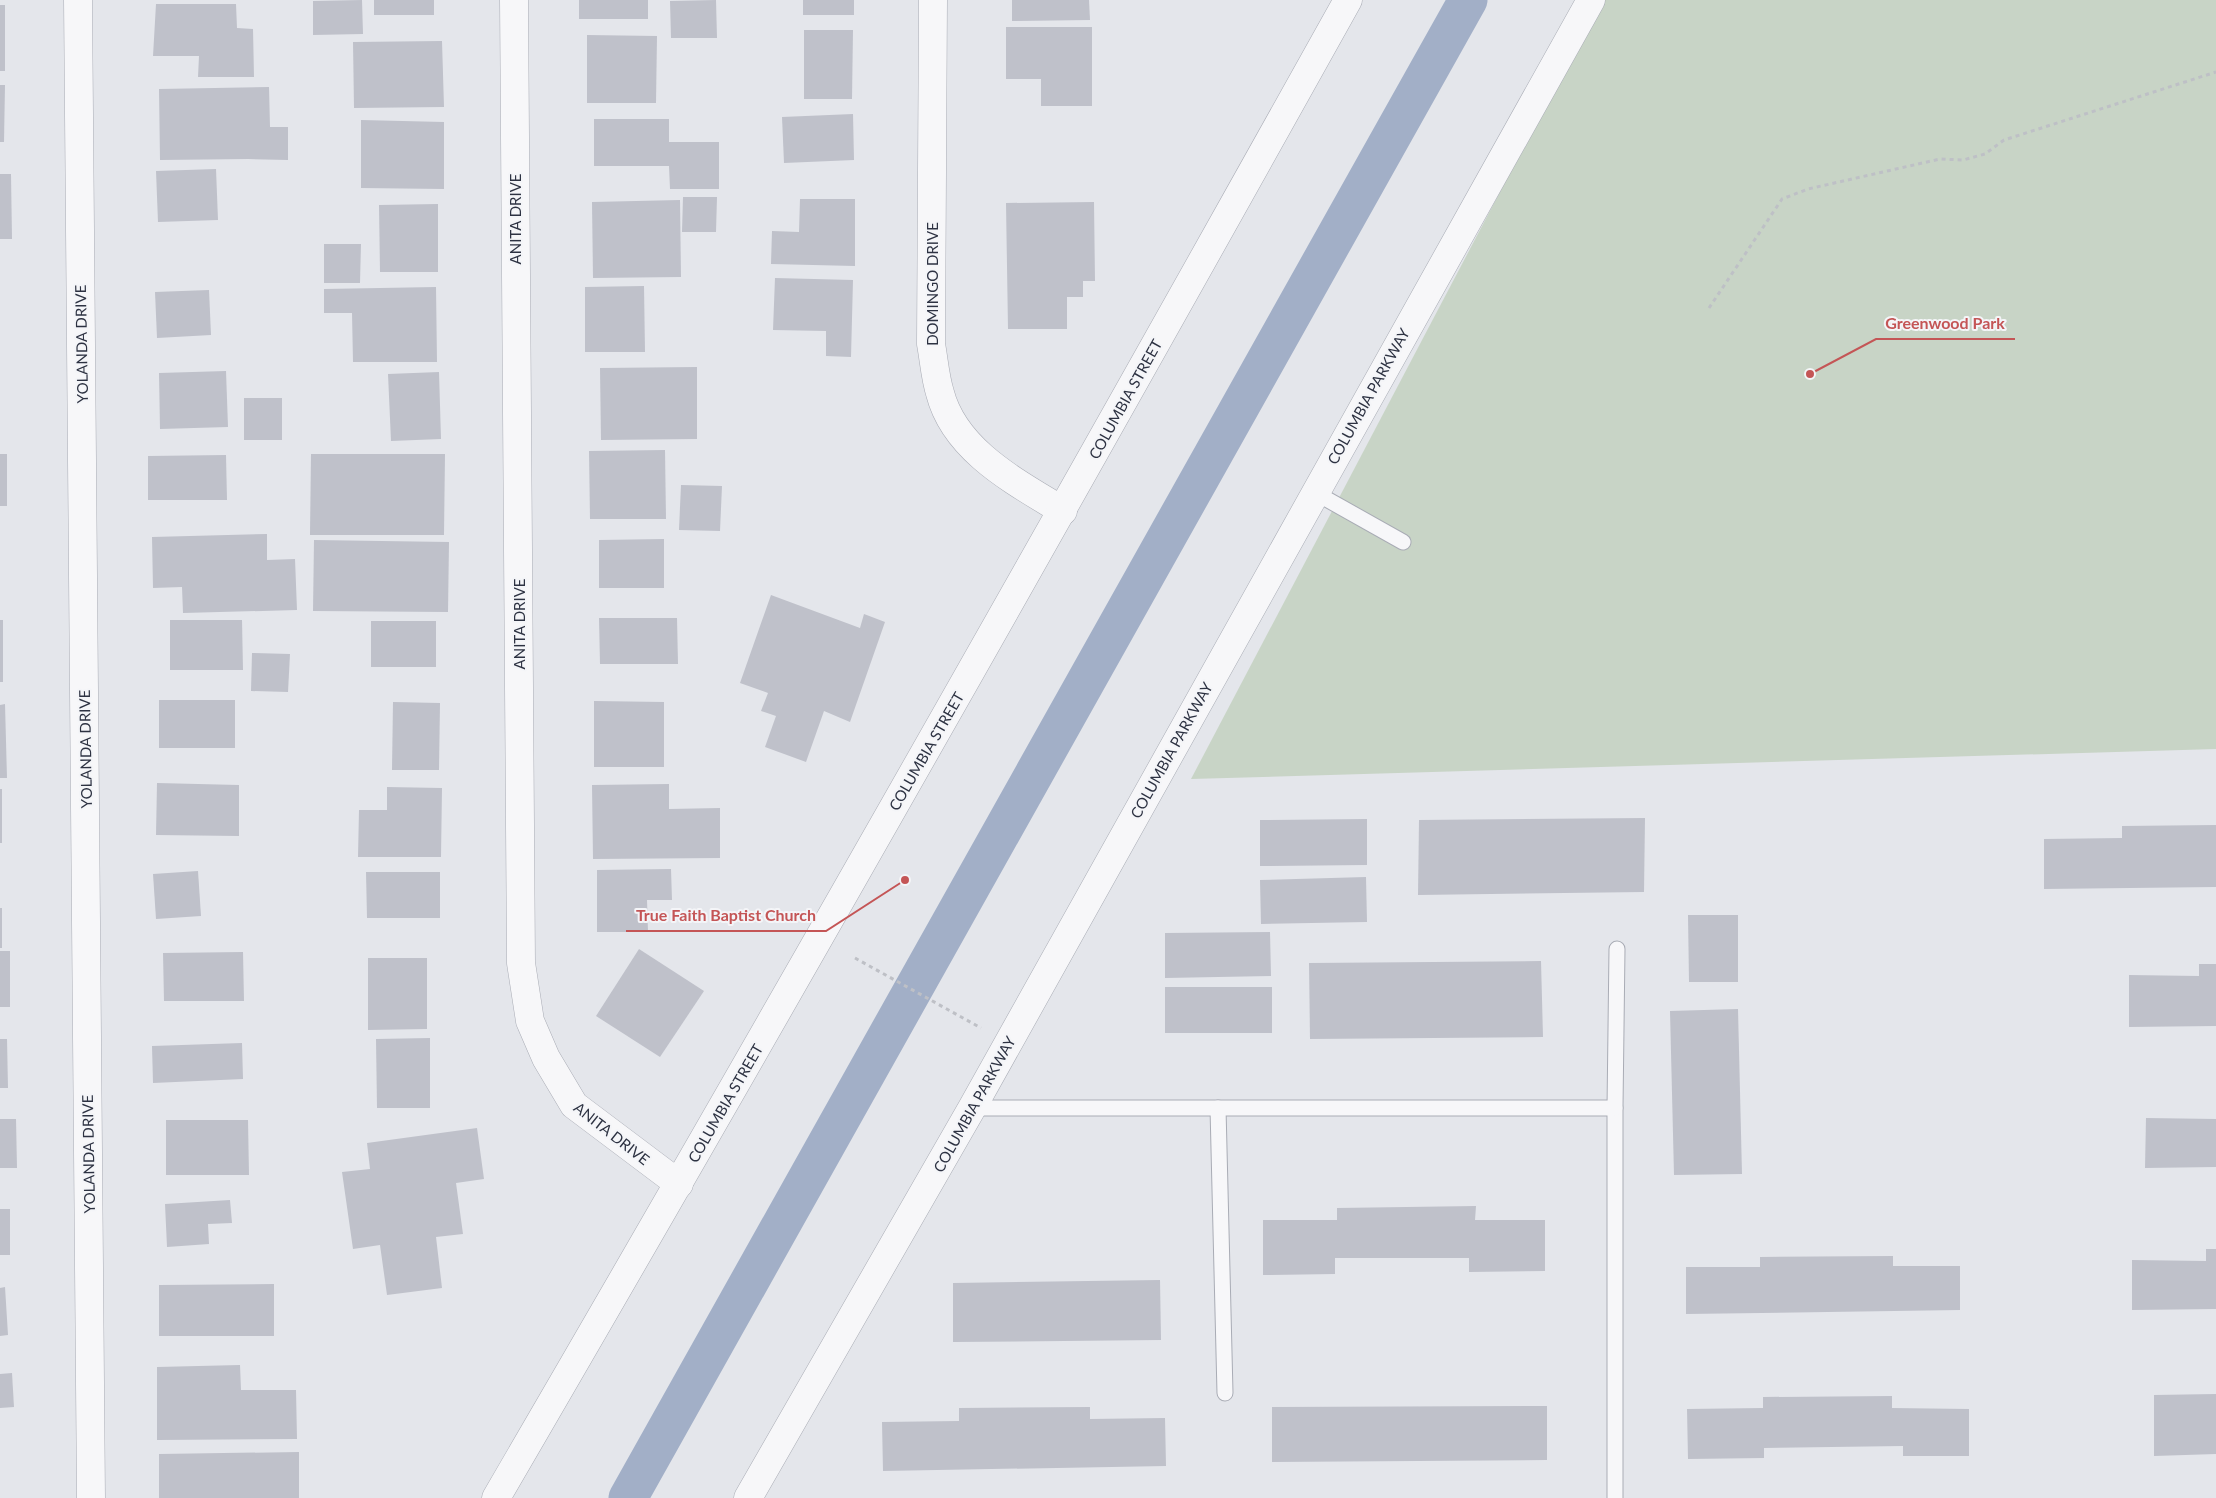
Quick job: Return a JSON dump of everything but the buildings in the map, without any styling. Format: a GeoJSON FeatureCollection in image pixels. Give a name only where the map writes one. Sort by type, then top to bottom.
{"type":"FeatureCollection","features":[{"type":"Feature","properties":{"kind":"street","name":"YOLANDA DRIVE"},"geometry":{"type":"LineString","coordinates":[[78,0],[91,1498]]}},
{"type":"Feature","properties":{"kind":"street","name":"ANITA DRIVE"},"geometry":{"type":"LineString","coordinates":[[514,0],[521,963],[530,1021],[546,1058],[574,1105],[679,1184]]}},
{"type":"Feature","properties":{"kind":"street","name":"DOMINGO DRIVE"},"geometry":{"type":"LineString","coordinates":[[933,0],[931,344],[940,394],[954,425],[982,457],[1016,482],[1063,511]]}},
{"type":"Feature","properties":{"kind":"street","name":"COLUMBIA STREET"},"geometry":{"type":"LineString","coordinates":[[496,1498],[679,1184],[1063,511],[1348,0]]}},
{"type":"Feature","properties":{"kind":"street","name":"COLUMBIA PARKWAY"},"geometry":{"type":"LineString","coordinates":[[748,1498],[972,1108],[1314,492],[1591,0]]}},
{"type":"Feature","properties":{"kind":"lane"},"geometry":{"type":"LineString","coordinates":[[1314,492],[1403,542]]}},
{"type":"Feature","properties":{"kind":"lane"},"geometry":{"type":"LineString","coordinates":[[1615,1498],[1617,949]]}},
{"type":"Feature","properties":{"kind":"lane"},"geometry":{"type":"LineString","coordinates":[[972,1108],[1615,1108]]}},
{"type":"Feature","properties":{"kind":"lane"},"geometry":{"type":"LineString","coordinates":[[1218,1108],[1225,1393]]}},
{"type":"Feature","properties":{"kind":"path"},"geometry":{"type":"LineString","coordinates":[[1709,308],[1782,199],[1808,189],[1940,159],[1963,160],[1985,154],[2004,140],[2216,72]]}},
{"type":"Feature","properties":{"kind":"path"},"geometry":{"type":"LineString","coordinates":[[855,958],[969,1021]]}},
{"type":"Feature","properties":{"kind":"green space"},"geometry":{"type":"Polygon","coordinates":[[[1601,0],[2216,0],[2216,749],[1191,779],[1601,0]]]}},
{"type":"Feature","properties":{"kind":"waterway"},"geometry":{"type":"LineString","coordinates":[[628,1498],[1468,0]]}},
{"type":"Feature","properties":{"kind":"place","name":"Greenwood Park"},"geometry":{"type":"Point","coordinates":[1810,374]}},
{"type":"Feature","properties":{"kind":"place","name":"True Faith Baptist Church"},"geometry":{"type":"Point","coordinates":[905,880]}}]}
